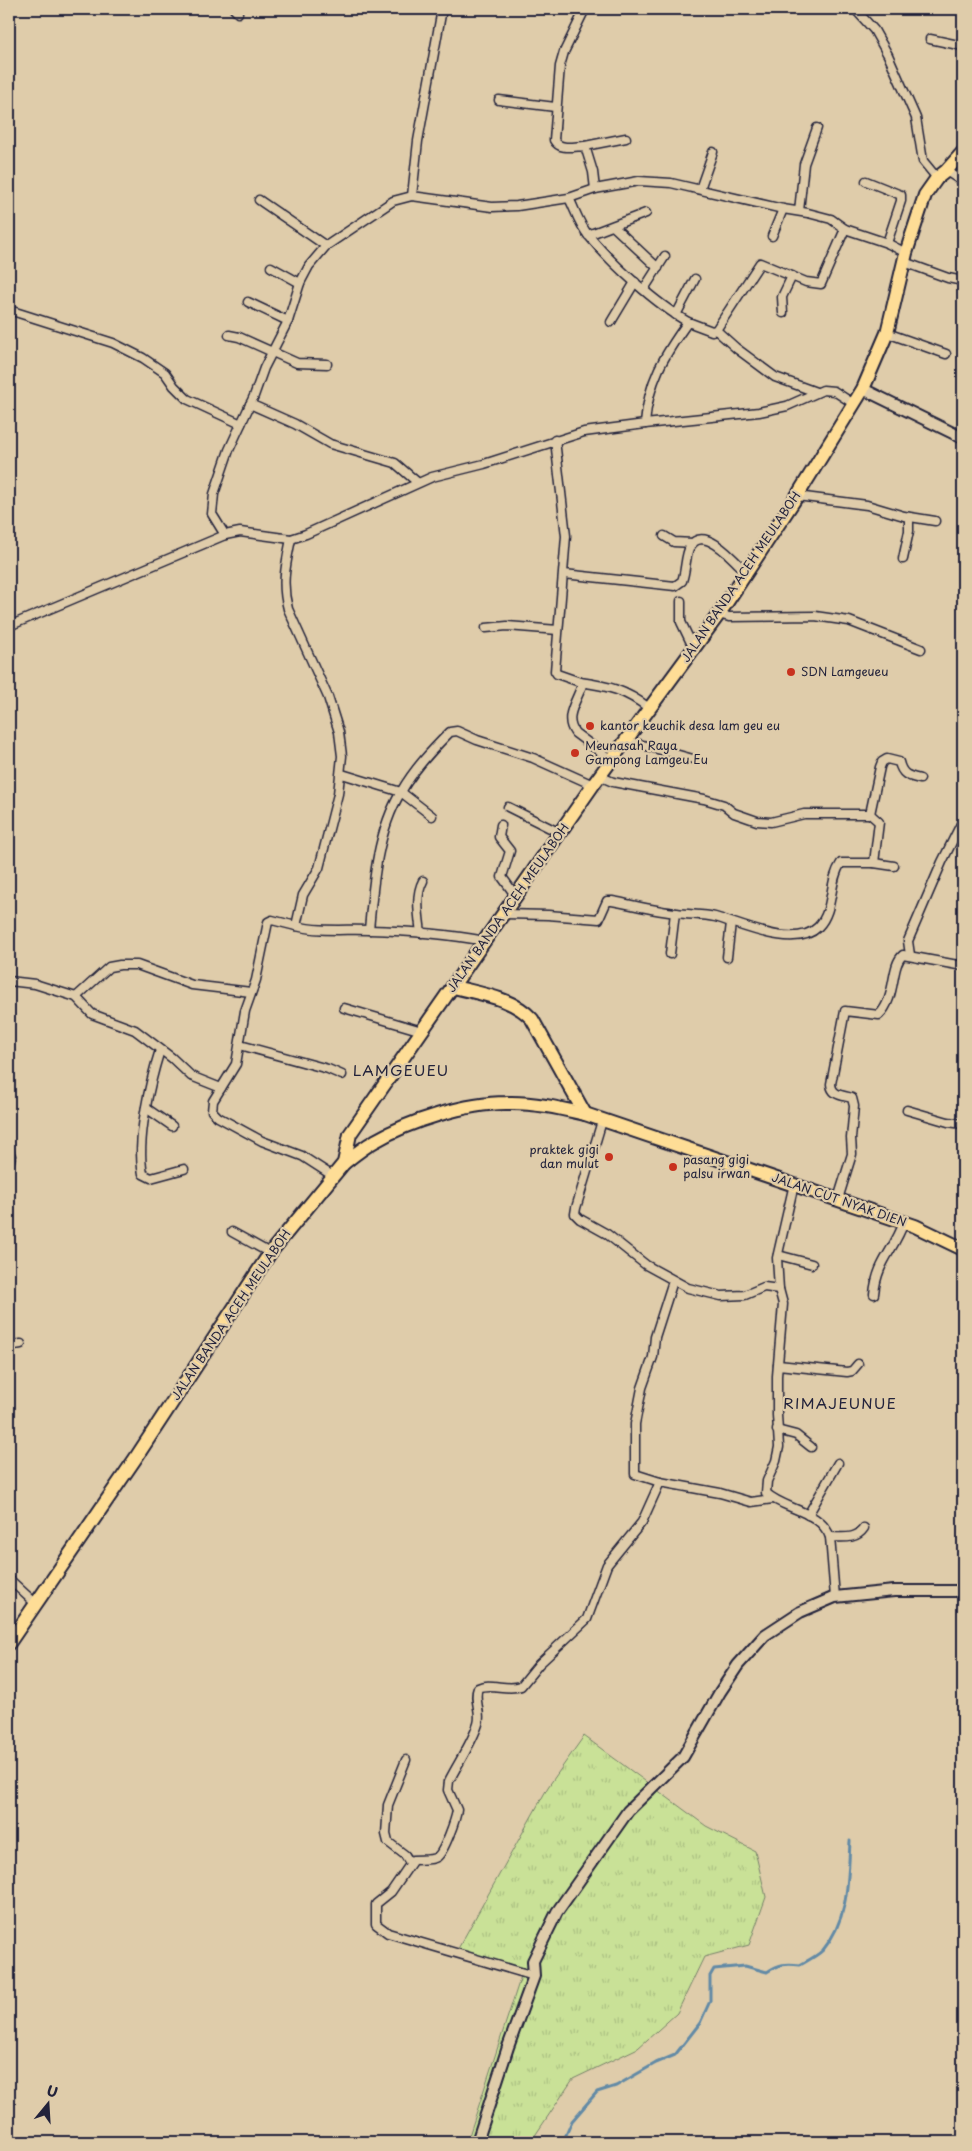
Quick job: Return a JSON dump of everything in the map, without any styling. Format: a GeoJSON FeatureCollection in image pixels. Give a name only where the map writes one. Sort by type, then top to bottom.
{"type":"FeatureCollection","features":[{"type":"Feature","properties":{"kind":"highway","name":"JALAN BANDA ACEH MEULABOH"},"geometry":{"type":"LineString","coordinates":[[9,1643],[35,1602],[135,1459],[270,1253],[344,1163],[350,1134],[454,987],[515,895],[611,760],[719,614],[797,496],[863,389],[887,333],[905,257],[925,196],[941,175],[963,152]]}},
{"type":"Feature","properties":{"kind":"highway"},"geometry":{"type":"LineString","coordinates":[[454,987],[516,1005],[527,1013],[585,1114]]}},
{"type":"Feature","properties":{"kind":"highway","name":"JALAN CUT NYAK DIEN"},"geometry":{"type":"LineString","coordinates":[[344,1163],[384,1137],[443,1114],[476,1105],[505,1102],[528,1104],[585,1114],[838,1198],[904,1222],[963,1249]]}},
{"type":"Feature","properties":{"kind":"street"},"geometry":{"type":"LineString","coordinates":[[412,196],[418,141],[442,9]]}},
{"type":"Feature","properties":{"kind":"street"},"geometry":{"type":"LineString","coordinates":[[584,9],[564,52],[560,66],[555,108],[555,144],[563,147],[585,146],[626,138]]}},
{"type":"Feature","properties":{"kind":"street"},"geometry":{"type":"LineString","coordinates":[[857,10],[874,30],[905,91],[916,118],[923,161],[941,175],[963,182]]}},
{"type":"Feature","properties":{"kind":"street"},"geometry":{"type":"LineString","coordinates":[[930,39],[963,46]]}},
{"type":"Feature","properties":{"kind":"street"},"geometry":{"type":"LineString","coordinates":[[499,100],[555,108]]}},
{"type":"Feature","properties":{"kind":"street"},"geometry":{"type":"LineString","coordinates":[[799,212],[804,164],[817,128]]}},
{"type":"Feature","properties":{"kind":"street"},"geometry":{"type":"LineString","coordinates":[[585,146],[593,172],[595,189]]}},
{"type":"Feature","properties":{"kind":"street"},"geometry":{"type":"LineString","coordinates":[[700,189],[713,152]]}},
{"type":"Feature","properties":{"kind":"street"},"geometry":{"type":"LineString","coordinates":[[225,535],[214,519],[211,509],[229,450],[271,352],[288,321],[308,266],[326,246],[393,201],[412,196],[492,207],[516,206],[569,198],[595,189],[639,181],[671,183],[831,219],[845,229],[887,243],[905,257],[948,278],[963,281]]}},
{"type":"Feature","properties":{"kind":"street"},"geometry":{"type":"LineString","coordinates":[[866,182],[901,194],[901,201],[887,243]]}},
{"type":"Feature","properties":{"kind":"street"},"geometry":{"type":"LineString","coordinates":[[569,198],[588,235],[635,282],[676,315],[688,322],[712,331],[716,330],[747,357],[775,377],[816,392]]}},
{"type":"Feature","properties":{"kind":"street"},"geometry":{"type":"LineString","coordinates":[[259,200],[326,246]]}},
{"type":"Feature","properties":{"kind":"street"},"geometry":{"type":"LineString","coordinates":[[772,236],[783,209]]}},
{"type":"Feature","properties":{"kind":"street"},"geometry":{"type":"LineString","coordinates":[[588,235],[646,214]]}},
{"type":"Feature","properties":{"kind":"street"},"geometry":{"type":"LineString","coordinates":[[613,226],[658,268]]}},
{"type":"Feature","properties":{"kind":"street"},"geometry":{"type":"LineString","coordinates":[[716,330],[760,263],[806,282],[821,284],[845,229]]}},
{"type":"Feature","properties":{"kind":"street"},"geometry":{"type":"LineString","coordinates":[[644,289],[665,256]]}},
{"type":"Feature","properties":{"kind":"street"},"geometry":{"type":"LineString","coordinates":[[270,267],[300,284]]}},
{"type":"Feature","properties":{"kind":"street"},"geometry":{"type":"LineString","coordinates":[[783,314],[782,298],[792,276]]}},
{"type":"Feature","properties":{"kind":"street"},"geometry":{"type":"LineString","coordinates":[[676,315],[695,279]]}},
{"type":"Feature","properties":{"kind":"street"},"geometry":{"type":"LineString","coordinates":[[611,322],[635,282]]}},
{"type":"Feature","properties":{"kind":"street"},"geometry":{"type":"LineString","coordinates":[[248,302],[288,321]]}},
{"type":"Feature","properties":{"kind":"street"},"geometry":{"type":"LineString","coordinates":[[9,310],[113,342],[143,358],[165,374],[187,399],[241,424]]}},
{"type":"Feature","properties":{"kind":"street"},"geometry":{"type":"LineString","coordinates":[[645,424],[648,398],[658,369],[668,350],[688,322]]}},
{"type":"Feature","properties":{"kind":"street"},"geometry":{"type":"LineString","coordinates":[[887,333],[946,354]]}},
{"type":"Feature","properties":{"kind":"street"},"geometry":{"type":"LineString","coordinates":[[228,335],[239,337],[297,363],[327,364]]}},
{"type":"Feature","properties":{"kind":"street"},"geometry":{"type":"LineString","coordinates":[[863,389],[963,438]]}},
{"type":"Feature","properties":{"kind":"street"},"geometry":{"type":"LineString","coordinates":[[9,626],[225,535],[240,532],[291,539],[306,534],[432,476],[484,464],[584,432],[760,412],[787,406],[804,400],[816,392],[828,390],[834,391],[854,404]]}},
{"type":"Feature","properties":{"kind":"street"},"geometry":{"type":"LineString","coordinates":[[250,404],[295,424],[330,444],[395,463],[417,482]]}},
{"type":"Feature","properties":{"kind":"street"},"geometry":{"type":"LineString","coordinates":[[555,440],[566,536],[556,672],[580,682],[624,691],[649,708]]}},
{"type":"Feature","properties":{"kind":"street"},"geometry":{"type":"LineString","coordinates":[[797,496],[867,504],[909,517],[935,521]]}},
{"type":"Feature","properties":{"kind":"street"},"geometry":{"type":"LineString","coordinates":[[903,559],[910,522],[909,517]]}},
{"type":"Feature","properties":{"kind":"street"},"geometry":{"type":"LineString","coordinates":[[664,536],[674,542],[693,543],[702,539],[715,543],[746,572]]}},
{"type":"Feature","properties":{"kind":"street"},"geometry":{"type":"LineString","coordinates":[[291,539],[283,584],[284,595],[288,609],[328,697],[339,732],[342,774],[319,868],[303,895],[296,926]]}},
{"type":"Feature","properties":{"kind":"street"},"geometry":{"type":"LineString","coordinates":[[564,574],[675,586],[682,582],[689,548],[693,543]]}},
{"type":"Feature","properties":{"kind":"street"},"geometry":{"type":"LineString","coordinates":[[681,600],[681,622],[694,648]]}},
{"type":"Feature","properties":{"kind":"street"},"geometry":{"type":"LineString","coordinates":[[719,614],[729,617],[815,616],[849,621],[921,649]]}},
{"type":"Feature","properties":{"kind":"street"},"geometry":{"type":"LineString","coordinates":[[486,628],[507,626],[558,630]]}},
{"type":"Feature","properties":{"kind":"street"},"geometry":{"type":"LineString","coordinates":[[580,682],[582,687],[570,717],[571,728],[611,760]]}},
{"type":"Feature","properties":{"kind":"street"},"geometry":{"type":"LineString","coordinates":[[369,930],[374,876],[386,828],[401,792],[427,756],[454,731],[596,781],[613,782],[704,799],[724,805],[740,816],[757,821],[771,822],[804,814],[870,814],[879,822],[874,862]]}},
{"type":"Feature","properties":{"kind":"street"},"geometry":{"type":"LineString","coordinates":[[626,740],[693,759]]}},
{"type":"Feature","properties":{"kind":"street"},"geometry":{"type":"LineString","coordinates":[[870,814],[882,762],[887,759],[900,762],[902,771],[908,776],[920,779]]}},
{"type":"Feature","properties":{"kind":"street"},"geometry":{"type":"LineString","coordinates":[[342,774],[401,792],[432,816]]}},
{"type":"Feature","properties":{"kind":"street"},"geometry":{"type":"LineString","coordinates":[[508,807],[560,833]]}},
{"type":"Feature","properties":{"kind":"street"},"geometry":{"type":"LineString","coordinates":[[910,955],[908,940],[942,862],[963,820]]}},
{"type":"Feature","properties":{"kind":"street"},"geometry":{"type":"LineString","coordinates":[[501,826],[499,837],[510,851],[502,876],[515,895]]}},
{"type":"Feature","properties":{"kind":"street"},"geometry":{"type":"LineString","coordinates":[[504,914],[548,914],[599,919],[604,905],[607,901],[612,901],[675,913],[714,917],[770,934],[788,937],[799,936],[817,928],[829,905],[835,872],[841,863],[874,862],[894,866]]}},
{"type":"Feature","properties":{"kind":"street"},"geometry":{"type":"LineString","coordinates":[[421,932],[419,910],[420,889],[423,881]]}},
{"type":"Feature","properties":{"kind":"street"},"geometry":{"type":"LineString","coordinates":[[670,954],[675,913]]}},
{"type":"Feature","properties":{"kind":"street"},"geometry":{"type":"LineString","coordinates":[[333,1176],[302,1156],[262,1141],[214,1114],[212,1108],[221,1088],[233,1070],[268,922],[272,920],[318,930],[421,932],[485,942]]}},
{"type":"Feature","properties":{"kind":"street"},"geometry":{"type":"LineString","coordinates":[[727,957],[731,923]]}},
{"type":"Feature","properties":{"kind":"street"},"geometry":{"type":"LineString","coordinates":[[838,1198],[852,1154],[851,1138],[854,1106],[852,1098],[834,1094],[830,1084],[846,1011],[879,1014],[885,1008],[892,992],[898,958],[903,954],[963,966]]}},
{"type":"Feature","properties":{"kind":"street"},"geometry":{"type":"LineString","coordinates":[[76,997],[109,967],[120,965],[137,965],[192,985],[251,992]]}},
{"type":"Feature","properties":{"kind":"street"},"geometry":{"type":"LineString","coordinates":[[9,981],[35,984],[76,997],[92,1014],[135,1030],[192,1076],[221,1088]]}},
{"type":"Feature","properties":{"kind":"street"},"geometry":{"type":"LineString","coordinates":[[344,1008],[422,1031]]}},
{"type":"Feature","properties":{"kind":"street"},"geometry":{"type":"LineString","coordinates":[[240,1045],[328,1069],[342,1075]]}},
{"type":"Feature","properties":{"kind":"street"},"geometry":{"type":"LineString","coordinates":[[160,1050],[150,1081],[146,1108],[143,1135],[143,1174],[151,1178],[184,1169]]}},
{"type":"Feature","properties":{"kind":"street"},"geometry":{"type":"LineString","coordinates":[[146,1108],[172,1126]]}},
{"type":"Feature","properties":{"kind":"street"},"geometry":{"type":"LineString","coordinates":[[907,1110],[948,1122],[963,1124]]}},
{"type":"Feature","properties":{"kind":"street"},"geometry":{"type":"LineString","coordinates":[[602,1121],[575,1214],[580,1219],[606,1234],[646,1265],[688,1288],[721,1296],[745,1295],[764,1287],[779,1289]]}},
{"type":"Feature","properties":{"kind":"street"},"geometry":{"type":"LineString","coordinates":[[9,1151],[11,1156],[9,1165]]}},
{"type":"Feature","properties":{"kind":"street"},"geometry":{"type":"LineString","coordinates":[[794,1184],[778,1255],[779,1289],[783,1304],[778,1365],[777,1430],[779,1447],[766,1487],[766,1493],[773,1499],[808,1515],[822,1524],[830,1537],[836,1597]]}},
{"type":"Feature","properties":{"kind":"street"},"geometry":{"type":"LineString","coordinates":[[874,1294],[879,1269],[884,1257],[894,1246],[904,1222]]}},
{"type":"Feature","properties":{"kind":"street"},"geometry":{"type":"LineString","coordinates":[[232,1232],[270,1253]]}},
{"type":"Feature","properties":{"kind":"street"},"geometry":{"type":"LineString","coordinates":[[778,1255],[812,1264]]}},
{"type":"Feature","properties":{"kind":"street"},"geometry":{"type":"LineString","coordinates":[[673,1281],[654,1337],[653,1357],[642,1388],[635,1424],[635,1474],[660,1482],[720,1493],[751,1502],[773,1499]]}},
{"type":"Feature","properties":{"kind":"street"},"geometry":{"type":"LineString","coordinates":[[9,1346],[21,1344]]}},
{"type":"Feature","properties":{"kind":"street"},"geometry":{"type":"LineString","coordinates":[[778,1365],[852,1372],[858,1364]]}},
{"type":"Feature","properties":{"kind":"street"},"geometry":{"type":"LineString","coordinates":[[777,1430],[796,1435],[811,1447]]}},
{"type":"Feature","properties":{"kind":"street"},"geometry":{"type":"LineString","coordinates":[[808,1515],[838,1463]]}},
{"type":"Feature","properties":{"kind":"street"},"geometry":{"type":"LineString","coordinates":[[534,1976],[413,1941],[381,1928],[376,1924],[376,1904],[391,1892],[413,1860],[434,1859],[439,1856],[457,1810],[448,1790],[448,1781],[478,1724],[479,1712],[476,1699],[478,1688],[482,1686],[515,1688],[521,1686],[544,1659],[576,1631],[590,1613],[607,1565],[642,1522],[660,1482]]}},
{"type":"Feature","properties":{"kind":"street"},"geometry":{"type":"LineString","coordinates":[[830,1537],[851,1537],[860,1533],[864,1528]]}},
{"type":"Feature","properties":{"kind":"street"},"geometry":{"type":"LineString","coordinates":[[9,1579],[35,1602]]}},
{"type":"Feature","properties":{"kind":"street"},"geometry":{"type":"LineString","coordinates":[[477,2142],[534,1976],[533,1961],[557,1912],[628,1811],[683,1757],[720,1692],[738,1665],[764,1635],[800,1612],[836,1597],[894,1591],[963,1591]]}},
{"type":"Feature","properties":{"kind":"street"},"geometry":{"type":"LineString","coordinates":[[406,1760],[388,1805],[386,1834],[388,1842],[404,1855],[410,1863]]}},
{"type":"Feature","properties":{"kind":"green space"},"geometry":{"type":"Polygon","coordinates":[[[584,1736],[706,1826],[755,1851],[766,1897],[749,1945],[704,1957],[677,2013],[638,2048],[573,2079],[532,2142],[467,2142],[521,1976],[454,1956],[548,1787],[584,1736]]]}},
{"type":"Feature","properties":{"kind":"waterway"},"geometry":{"type":"LineString","coordinates":[[563,2142],[572,2121],[597,2092],[616,2086],[656,2063],[675,2055],[700,2023],[710,2001],[710,1976],[714,1969],[745,1966],[767,1972],[783,1965],[800,1965],[823,1950],[832,1938],[838,1925],[846,1898],[850,1841]]}},
{"type":"Feature","properties":{"kind":"place","name":"SDN Lamgeueu"},"geometry":{"type":"Point","coordinates":[791,672]}},
{"type":"Feature","properties":{"kind":"place","name":"kantor keuchik desa lam geu eu"},"geometry":{"type":"Point","coordinates":[590,726]}},
{"type":"Feature","properties":{"kind":"place","name":"Meunasah Raya Gampong Lamgeu Eu"},"geometry":{"type":"Point","coordinates":[575,753]}},
{"type":"Feature","properties":{"kind":"place","name":"praktek gigi dan mulut"},"geometry":{"type":"Point","coordinates":[609,1157]}},
{"type":"Feature","properties":{"kind":"place","name":"pasang gigi palsu irwan"},"geometry":{"type":"Point","coordinates":[673,1167]}},
{"type":"Feature","properties":{"kind":"district","name":"LAMGEUEU"},"geometry":{"type":"Point","coordinates":[401,1071]}},
{"type":"Feature","properties":{"kind":"district","name":"RIMAJEUNUE"},"geometry":{"type":"Point","coordinates":[840,1404]}}]}
